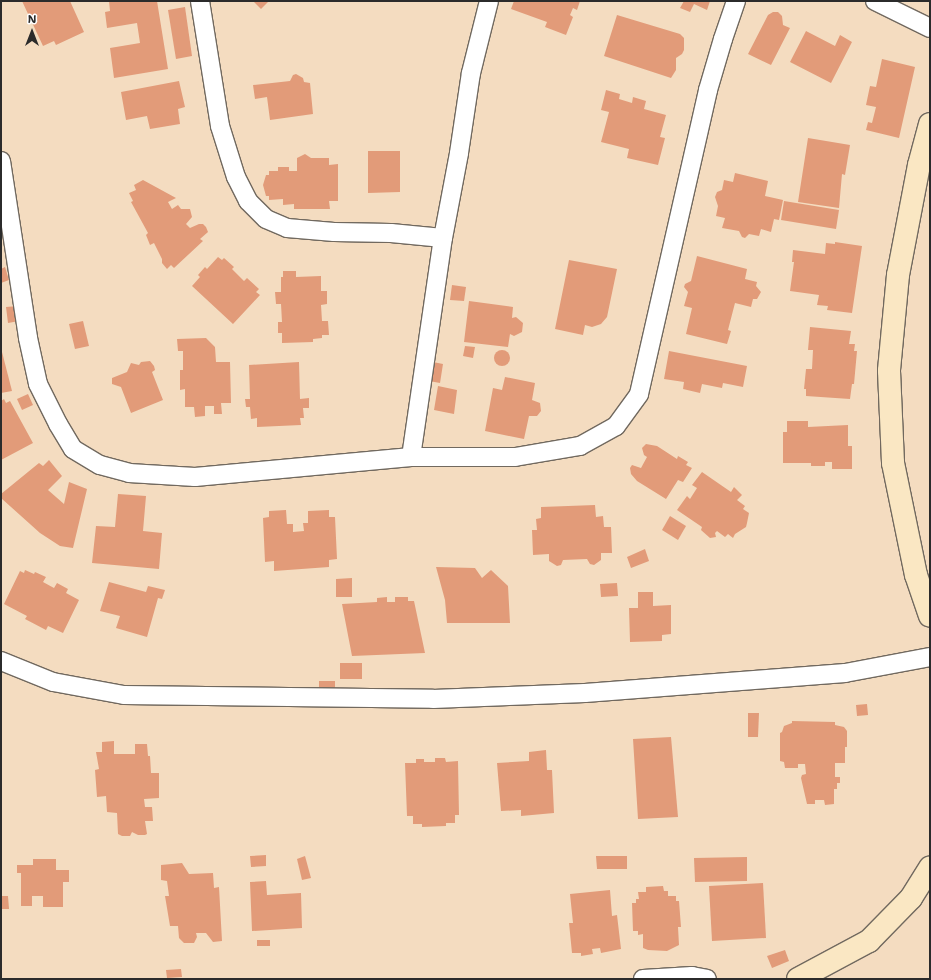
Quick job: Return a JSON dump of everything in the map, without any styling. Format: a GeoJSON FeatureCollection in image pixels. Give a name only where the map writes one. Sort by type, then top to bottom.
{"type":"FeatureCollection","features":[{"type":"Feature","properties":{"kind":"street"},"geometry":{"type":"LineString","coordinates":[[200,1],[220,126],[236,177],[248,201],[266,219],[287,228],[334,232],[391,233],[443,238]]}},
{"type":"Feature","properties":{"kind":"street"},"geometry":{"type":"LineString","coordinates":[[411,457],[443,238],[459,153],[471,73],[489,1]]}},
{"type":"Feature","properties":{"kind":"street"},"geometry":{"type":"LineString","coordinates":[[1,161],[26,323],[38,384],[58,424],[73,449],[100,465],[129,473],[195,477],[411,457],[515,457],[580,446],[616,426],[639,394],[708,90],[736,1]]}},
{"type":"Feature","properties":{"kind":"street"},"geometry":{"type":"LineString","coordinates":[[875,1],[930,28]]}},
{"type":"Feature","properties":{"kind":"street"},"geometry":{"type":"LineString","coordinates":[[930,124],[919,164],[898,275],[889,371],[893,463],[916,575],[930,616]]}},
{"type":"Feature","properties":{"kind":"street"},"geometry":{"type":"LineString","coordinates":[[1,661],[53,682],[124,695],[433,699],[586,693],[845,673],[930,657]]}},
{"type":"Feature","properties":{"kind":"street"},"geometry":{"type":"LineString","coordinates":[[798,979],[869,941],[911,898],[930,868]]}},
{"type":"Feature","properties":{"kind":"street"},"geometry":{"type":"LineString","coordinates":[[643,979],[692,976],[707,979]]}},
{"type":"Feature","properties":{"kind":"building"},"geometry":{"type":"Polygon","coordinates":[[[22,1],[70,1],[84,32],[56,45],[54,41],[43,46],[22,1]]]}},
{"type":"Feature","properties":{"kind":"building"},"geometry":{"type":"Polygon","coordinates":[[[109,1],[157,1],[168,69],[114,78],[110,48],[140,43],[137,23],[107,28],[105,12],[110,11],[109,1]]]}},
{"type":"Feature","properties":{"kind":"building"},"geometry":{"type":"Polygon","coordinates":[[[253,1],[269,1],[261,9],[253,1]]]}},
{"type":"Feature","properties":{"kind":"building"},"geometry":{"type":"Polygon","coordinates":[[[514,1],[580,1],[577,10],[573,8],[570,15],[573,17],[566,35],[545,27],[547,22],[511,9],[514,1]]]}},
{"type":"Feature","properties":{"kind":"building"},"geometry":{"type":"Polygon","coordinates":[[[684,1],[710,1],[707,10],[694,4],[690,12],[680,8],[684,1]]]}},
{"type":"Feature","properties":{"kind":"building"},"geometry":{"type":"Polygon","coordinates":[[[185,7],[192,56],[176,59],[168,10],[185,7]]]}},
{"type":"Feature","properties":{"kind":"building"},"geometry":{"type":"Polygon","coordinates":[[[773,12],[778,12],[782,16],[783,25],[790,28],[771,65],[748,54],[768,15],[773,12]]]}},
{"type":"Feature","properties":{"kind":"building"},"geometry":{"type":"Polygon","coordinates":[[[617,15],[680,34],[684,38],[684,50],[682,54],[676,58],[676,70],[671,78],[604,56],[617,15]]]}},
{"type":"Feature","properties":{"kind":"building"},"geometry":{"type":"Polygon","coordinates":[[[806,31],[835,46],[840,35],[852,42],[831,83],[790,62],[806,31]]]}},
{"type":"Feature","properties":{"kind":"building"},"geometry":{"type":"Polygon","coordinates":[[[882,59],[915,67],[899,138],[866,130],[868,122],[872,123],[876,107],[866,105],[870,86],[876,87],[882,59]]]}},
{"type":"Feature","properties":{"kind":"building"},"geometry":{"type":"Polygon","coordinates":[[[296,74],[303,78],[304,82],[310,83],[313,114],[270,120],[267,97],[255,99],[253,85],[290,81],[293,75],[296,74]]]}},
{"type":"Feature","properties":{"kind":"building"},"geometry":{"type":"Polygon","coordinates":[[[179,81],[185,107],[178,109],[180,124],[150,129],[147,116],[126,120],[121,92],[179,81]]]}},
{"type":"Feature","properties":{"kind":"building"},"geometry":{"type":"Polygon","coordinates":[[[606,90],[620,94],[619,99],[632,103],[633,97],[646,101],[644,109],[666,115],[660,137],[665,138],[658,165],[627,158],[629,149],[601,142],[609,112],[601,110],[606,90]]]}},
{"type":"Feature","properties":{"kind":"building"},"geometry":{"type":"Polygon","coordinates":[[[808,138],[850,145],[845,175],[842,174],[839,208],[798,202],[808,138]]]}},
{"type":"Feature","properties":{"kind":"building"},"geometry":{"type":"Polygon","coordinates":[[[368,151],[400,151],[400,192],[368,193],[368,151]]]}},
{"type":"Feature","properties":{"kind":"building"},"geometry":{"type":"Polygon","coordinates":[[[305,154],[311,158],[329,158],[329,165],[338,164],[338,201],[329,201],[330,209],[294,209],[294,204],[283,205],[283,199],[269,200],[269,196],[266,196],[263,185],[266,175],[269,175],[269,171],[278,171],[278,167],[289,167],[289,171],[297,171],[297,158],[305,154]]]}},
{"type":"Feature","properties":{"kind":"building"},"geometry":{"type":"Polygon","coordinates":[[[735,173],[768,181],[765,196],[783,200],[779,220],[774,219],[771,232],[761,229],[759,236],[749,234],[745,238],[742,237],[739,231],[722,228],[725,218],[716,216],[718,206],[715,197],[717,192],[722,190],[724,180],[733,182],[735,173]]]}},
{"type":"Feature","properties":{"kind":"building"},"geometry":{"type":"Polygon","coordinates":[[[143,180],[176,198],[168,202],[172,209],[178,205],[181,209],[190,209],[192,217],[186,224],[190,228],[203,224],[208,232],[200,239],[203,241],[174,268],[171,265],[167,269],[162,263],[162,259],[154,243],[150,245],[146,235],[148,233],[131,202],[133,201],[129,193],[136,190],[134,185],[143,180]]]}},
{"type":"Feature","properties":{"kind":"building"},"geometry":{"type":"Polygon","coordinates":[[[784,201],[839,210],[836,229],[781,220],[784,201]]]}},
{"type":"Feature","properties":{"kind":"building"},"geometry":{"type":"Polygon","coordinates":[[[835,242],[862,246],[852,313],[827,310],[828,306],[817,305],[819,295],[790,291],[794,262],[792,262],[793,250],[825,254],[826,243],[835,244],[835,242]]]}},
{"type":"Feature","properties":{"kind":"building"},"geometry":{"type":"Polygon","coordinates":[[[697,256],[747,269],[745,279],[757,282],[756,286],[761,292],[757,299],[753,299],[751,307],[735,303],[728,330],[731,331],[727,344],[686,334],[692,308],[684,306],[688,292],[684,287],[685,284],[691,281],[697,256]]]}},
{"type":"Feature","properties":{"kind":"building"},"geometry":{"type":"Polygon","coordinates":[[[218,257],[222,260],[224,258],[234,267],[232,269],[244,281],[247,278],[259,289],[256,292],[260,295],[233,324],[192,286],[200,277],[198,275],[205,267],[207,269],[218,257]]]}},
{"type":"Feature","properties":{"kind":"building"},"geometry":{"type":"Polygon","coordinates":[[[569,260],[617,269],[607,317],[601,324],[592,327],[585,325],[583,335],[555,329],[569,260]]]}},
{"type":"Feature","properties":{"kind":"building"},"geometry":{"type":"Polygon","coordinates":[[[5,267],[9,280],[1,283],[1,269],[5,267]]]}},
{"type":"Feature","properties":{"kind":"building"},"geometry":{"type":"Polygon","coordinates":[[[283,271],[296,271],[296,277],[321,276],[321,291],[327,291],[327,304],[321,305],[322,321],[328,321],[329,335],[322,335],[322,338],[313,339],[313,342],[282,343],[282,333],[278,333],[278,322],[282,322],[281,304],[276,304],[275,292],[281,292],[281,277],[283,277],[283,271]]]}},
{"type":"Feature","properties":{"kind":"building"},"geometry":{"type":"Polygon","coordinates":[[[452,285],[466,287],[464,301],[450,300],[452,285]]]}},
{"type":"Feature","properties":{"kind":"building"},"geometry":{"type":"Polygon","coordinates":[[[469,301],[513,307],[512,318],[516,317],[523,323],[522,332],[514,336],[510,334],[508,347],[464,342],[469,301]]]}},
{"type":"Feature","properties":{"kind":"building"},"geometry":{"type":"Polygon","coordinates":[[[18,306],[19,321],[8,323],[6,307],[18,306]]]}},
{"type":"Feature","properties":{"kind":"building"},"geometry":{"type":"Polygon","coordinates":[[[83,321],[89,346],[75,349],[69,324],[83,321]]]}},
{"type":"Feature","properties":{"kind":"building"},"geometry":{"type":"Polygon","coordinates":[[[810,327],[851,331],[849,344],[855,344],[854,351],[857,351],[854,384],[852,384],[850,399],[806,396],[806,389],[804,389],[806,369],[812,369],[813,350],[808,350],[810,327]]]}},
{"type":"Feature","properties":{"kind":"building"},"geometry":{"type":"Polygon","coordinates":[[[206,338],[215,347],[216,362],[230,362],[231,403],[221,403],[222,414],[214,414],[214,406],[205,406],[205,416],[195,417],[194,407],[185,407],[185,389],[180,390],[180,370],[183,370],[183,351],[178,351],[177,339],[206,338]]]}},
{"type":"Feature","properties":{"kind":"building"},"geometry":{"type":"Polygon","coordinates":[[[465,346],[475,347],[473,358],[463,356],[465,346]]]}},
{"type":"Feature","properties":{"kind":"building"},"geometry":{"type":"Polygon","coordinates":[[[1,348],[12,391],[1,393],[1,348]]]}},
{"type":"Feature","properties":{"kind":"building"},"geometry":{"type":"Polygon","coordinates":[[[499,350],[505,350],[510,355],[508,364],[505,366],[499,366],[494,361],[494,355],[499,350]]]}},
{"type":"Feature","properties":{"kind":"building"},"geometry":{"type":"Polygon","coordinates":[[[669,351],[747,366],[743,387],[723,383],[722,388],[702,384],[700,393],[683,389],[684,382],[664,379],[669,351]]]}},
{"type":"Feature","properties":{"kind":"building"},"geometry":{"type":"Polygon","coordinates":[[[150,361],[154,366],[155,370],[152,372],[163,400],[131,413],[121,387],[112,384],[112,378],[127,372],[131,363],[139,365],[141,362],[150,361]]]}},
{"type":"Feature","properties":{"kind":"building"},"geometry":{"type":"Polygon","coordinates":[[[299,362],[300,399],[309,398],[309,408],[303,408],[304,418],[300,418],[301,425],[257,427],[257,418],[251,419],[250,407],[246,407],[245,399],[250,399],[249,365],[299,362]]]}},
{"type":"Feature","properties":{"kind":"building"},"geometry":{"type":"Polygon","coordinates":[[[433,362],[443,364],[440,383],[429,381],[433,362]]]}},
{"type":"Feature","properties":{"kind":"building"},"geometry":{"type":"Polygon","coordinates":[[[505,377],[535,383],[532,400],[540,403],[541,411],[537,416],[529,416],[524,439],[485,431],[493,388],[502,390],[505,377]]]}},
{"type":"Feature","properties":{"kind":"building"},"geometry":{"type":"Polygon","coordinates":[[[438,386],[457,390],[454,414],[434,410],[438,386]]]}},
{"type":"Feature","properties":{"kind":"building"},"geometry":{"type":"Polygon","coordinates":[[[28,394],[33,405],[22,410],[17,399],[28,394]]]}},
{"type":"Feature","properties":{"kind":"building"},"geometry":{"type":"Polygon","coordinates":[[[4,399],[6,403],[10,401],[33,443],[1,460],[1,401],[4,399]]]}},
{"type":"Feature","properties":{"kind":"building"},"geometry":{"type":"Polygon","coordinates":[[[787,421],[808,421],[808,427],[848,425],[848,446],[852,446],[852,469],[832,469],[832,462],[825,462],[825,466],[811,466],[811,463],[783,463],[783,432],[787,432],[787,421]]]}},
{"type":"Feature","properties":{"kind":"building"},"geometry":{"type":"Polygon","coordinates":[[[646,444],[657,446],[677,459],[678,456],[688,462],[686,465],[692,468],[683,482],[678,480],[666,499],[637,481],[631,474],[630,468],[632,465],[641,468],[647,457],[644,455],[642,448],[646,444]]]}},
{"type":"Feature","properties":{"kind":"building"},"geometry":{"type":"Polygon","coordinates":[[[49,460],[62,476],[48,490],[64,504],[69,482],[87,489],[73,548],[60,546],[40,533],[1,498],[1,494],[39,463],[43,466],[49,460]]]}},
{"type":"Feature","properties":{"kind":"building"},"geometry":{"type":"Polygon","coordinates":[[[702,472],[731,492],[734,487],[742,495],[737,500],[745,506],[743,509],[749,513],[747,523],[746,527],[735,534],[733,538],[728,534],[725,537],[717,531],[715,533],[716,537],[710,538],[701,530],[702,527],[677,510],[687,496],[690,499],[697,488],[692,485],[702,472]]]}},
{"type":"Feature","properties":{"kind":"building"},"geometry":{"type":"Polygon","coordinates":[[[118,494],[146,496],[143,531],[162,533],[159,569],[92,563],[96,526],[115,527],[118,494]]]}},
{"type":"Feature","properties":{"kind":"building"},"geometry":{"type":"Polygon","coordinates":[[[595,505],[596,517],[603,516],[604,527],[611,527],[612,553],[601,553],[601,560],[594,565],[590,564],[587,559],[563,560],[561,565],[557,566],[549,561],[549,554],[533,555],[532,530],[537,530],[536,519],[541,518],[541,507],[595,505]]]}},
{"type":"Feature","properties":{"kind":"building"},"geometry":{"type":"Polygon","coordinates":[[[286,510],[287,524],[293,524],[293,532],[304,531],[303,523],[308,523],[308,511],[329,510],[329,517],[335,517],[337,559],[329,560],[329,567],[274,571],[274,561],[265,562],[263,518],[269,517],[269,511],[286,510]]]}},
{"type":"Feature","properties":{"kind":"building"},"geometry":{"type":"Polygon","coordinates":[[[670,516],[686,526],[678,540],[662,530],[670,516]]]}},
{"type":"Feature","properties":{"kind":"building"},"geometry":{"type":"Polygon","coordinates":[[[645,549],[649,561],[631,568],[627,557],[645,549]]]}},
{"type":"Feature","properties":{"kind":"building"},"geometry":{"type":"Polygon","coordinates":[[[436,567],[475,568],[482,578],[491,570],[508,586],[510,623],[447,623],[445,600],[436,567]]]}},
{"type":"Feature","properties":{"kind":"building"},"geometry":{"type":"Polygon","coordinates":[[[25,570],[34,574],[35,572],[46,577],[43,582],[54,588],[57,583],[68,589],[66,593],[79,600],[63,633],[48,626],[46,630],[25,619],[27,616],[4,604],[20,571],[24,573],[25,570]]]}},
{"type":"Feature","properties":{"kind":"building"},"geometry":{"type":"Polygon","coordinates":[[[352,578],[352,597],[336,597],[336,579],[352,578]]]}},
{"type":"Feature","properties":{"kind":"building"},"geometry":{"type":"Polygon","coordinates":[[[109,582],[146,592],[148,586],[165,590],[162,599],[158,598],[147,637],[116,628],[120,616],[100,611],[109,582]]]}},
{"type":"Feature","properties":{"kind":"building"},"geometry":{"type":"Polygon","coordinates":[[[617,583],[618,596],[601,597],[600,584],[617,583]]]}},
{"type":"Feature","properties":{"kind":"building"},"geometry":{"type":"Polygon","coordinates":[[[638,592],[653,592],[653,606],[671,605],[671,634],[662,635],[662,641],[630,642],[629,608],[638,608],[638,592]]]}},
{"type":"Feature","properties":{"kind":"building"},"geometry":{"type":"Polygon","coordinates":[[[387,597],[387,602],[395,602],[395,597],[408,597],[408,601],[414,601],[425,653],[352,656],[342,604],[377,602],[377,598],[387,597]]]}},
{"type":"Feature","properties":{"kind":"building"},"geometry":{"type":"Polygon","coordinates":[[[340,663],[362,663],[362,679],[340,679],[340,663]]]}},
{"type":"Feature","properties":{"kind":"building"},"geometry":{"type":"Polygon","coordinates":[[[319,681],[335,681],[335,690],[319,690],[319,681]]]}},
{"type":"Feature","properties":{"kind":"building"},"geometry":{"type":"Polygon","coordinates":[[[867,704],[868,715],[857,716],[856,705],[867,704]]]}},
{"type":"Feature","properties":{"kind":"building"},"geometry":{"type":"Polygon","coordinates":[[[748,713],[759,713],[758,737],[748,737],[748,713]]]}},
{"type":"Feature","properties":{"kind":"building"},"geometry":{"type":"Polygon","coordinates":[[[792,721],[835,722],[835,725],[844,727],[847,731],[845,763],[835,763],[835,777],[840,777],[840,783],[837,783],[837,789],[834,789],[834,804],[825,805],[824,800],[815,800],[815,804],[807,804],[801,778],[802,775],[806,774],[805,764],[798,764],[798,768],[785,768],[784,762],[780,761],[780,733],[782,732],[784,726],[792,723],[792,721]]]}},
{"type":"Feature","properties":{"kind":"building"},"geometry":{"type":"Polygon","coordinates":[[[671,737],[678,817],[638,819],[633,739],[671,737]]]}},
{"type":"Feature","properties":{"kind":"building"},"geometry":{"type":"Polygon","coordinates":[[[114,741],[114,754],[135,754],[135,744],[147,744],[148,756],[150,756],[151,773],[159,773],[159,798],[144,799],[145,807],[152,807],[153,821],[145,821],[147,834],[145,835],[138,835],[132,832],[130,836],[122,836],[118,834],[117,813],[107,812],[106,796],[97,797],[95,770],[99,769],[96,752],[102,752],[102,742],[114,741]]]}},
{"type":"Feature","properties":{"kind":"building"},"geometry":{"type":"Polygon","coordinates":[[[546,750],[547,770],[552,770],[554,813],[521,816],[521,810],[501,811],[497,763],[529,761],[529,752],[546,750]]]}},
{"type":"Feature","properties":{"kind":"building"},"geometry":{"type":"Polygon","coordinates":[[[435,758],[445,758],[446,762],[458,761],[459,815],[455,815],[455,823],[446,823],[446,826],[422,827],[422,824],[413,824],[413,816],[407,816],[405,763],[416,763],[416,759],[424,759],[424,762],[435,762],[435,758]]]}},
{"type":"Feature","properties":{"kind":"building"},"geometry":{"type":"Polygon","coordinates":[[[266,855],[266,866],[251,867],[250,856],[266,855]]]}},
{"type":"Feature","properties":{"kind":"building"},"geometry":{"type":"Polygon","coordinates":[[[305,856],[311,878],[302,880],[297,859],[305,856]]]}},
{"type":"Feature","properties":{"kind":"building"},"geometry":{"type":"Polygon","coordinates":[[[596,856],[627,856],[627,869],[597,869],[596,856]]]}},
{"type":"Feature","properties":{"kind":"building"},"geometry":{"type":"Polygon","coordinates":[[[747,857],[747,881],[695,882],[694,858],[747,857]]]}},
{"type":"Feature","properties":{"kind":"building"},"geometry":{"type":"Polygon","coordinates":[[[33,859],[56,859],[56,870],[69,870],[69,882],[63,882],[63,907],[43,907],[43,896],[32,896],[32,906],[21,906],[21,873],[17,873],[17,865],[33,865],[33,859]]]}},
{"type":"Feature","properties":{"kind":"building"},"geometry":{"type":"Polygon","coordinates":[[[182,863],[189,874],[213,873],[214,888],[219,887],[222,941],[213,942],[206,933],[196,933],[197,937],[194,943],[184,943],[179,938],[178,926],[170,926],[165,896],[169,896],[167,881],[161,880],[161,865],[182,863]]]}},
{"type":"Feature","properties":{"kind":"building"},"geometry":{"type":"Polygon","coordinates":[[[266,881],[267,895],[301,893],[302,928],[252,931],[250,882],[266,881]]]}},
{"type":"Feature","properties":{"kind":"building"},"geometry":{"type":"Polygon","coordinates":[[[763,883],[766,938],[712,941],[709,886],[763,883]]]}},
{"type":"Feature","properties":{"kind":"building"},"geometry":{"type":"Polygon","coordinates":[[[663,886],[664,891],[668,891],[668,896],[676,896],[676,901],[679,901],[681,927],[678,927],[679,945],[667,951],[648,950],[643,948],[643,934],[638,935],[638,931],[633,931],[632,903],[636,903],[636,899],[639,899],[638,892],[646,892],[646,887],[663,886]]]}},
{"type":"Feature","properties":{"kind":"building"},"geometry":{"type":"Polygon","coordinates":[[[610,890],[612,916],[617,915],[621,949],[601,953],[600,948],[592,949],[593,954],[581,956],[581,953],[572,953],[569,923],[573,923],[570,894],[610,890]]]}},
{"type":"Feature","properties":{"kind":"building"},"geometry":{"type":"Polygon","coordinates":[[[1,896],[8,896],[9,909],[1,909],[1,896]]]}},
{"type":"Feature","properties":{"kind":"building"},"geometry":{"type":"Polygon","coordinates":[[[257,940],[270,940],[270,946],[257,946],[257,940]]]}},
{"type":"Feature","properties":{"kind":"building"},"geometry":{"type":"Polygon","coordinates":[[[785,950],[789,961],[772,968],[767,956],[785,950]]]}},
{"type":"Feature","properties":{"kind":"building"},"geometry":{"type":"Polygon","coordinates":[[[181,969],[182,977],[167,978],[166,970],[181,969]]]}}]}
